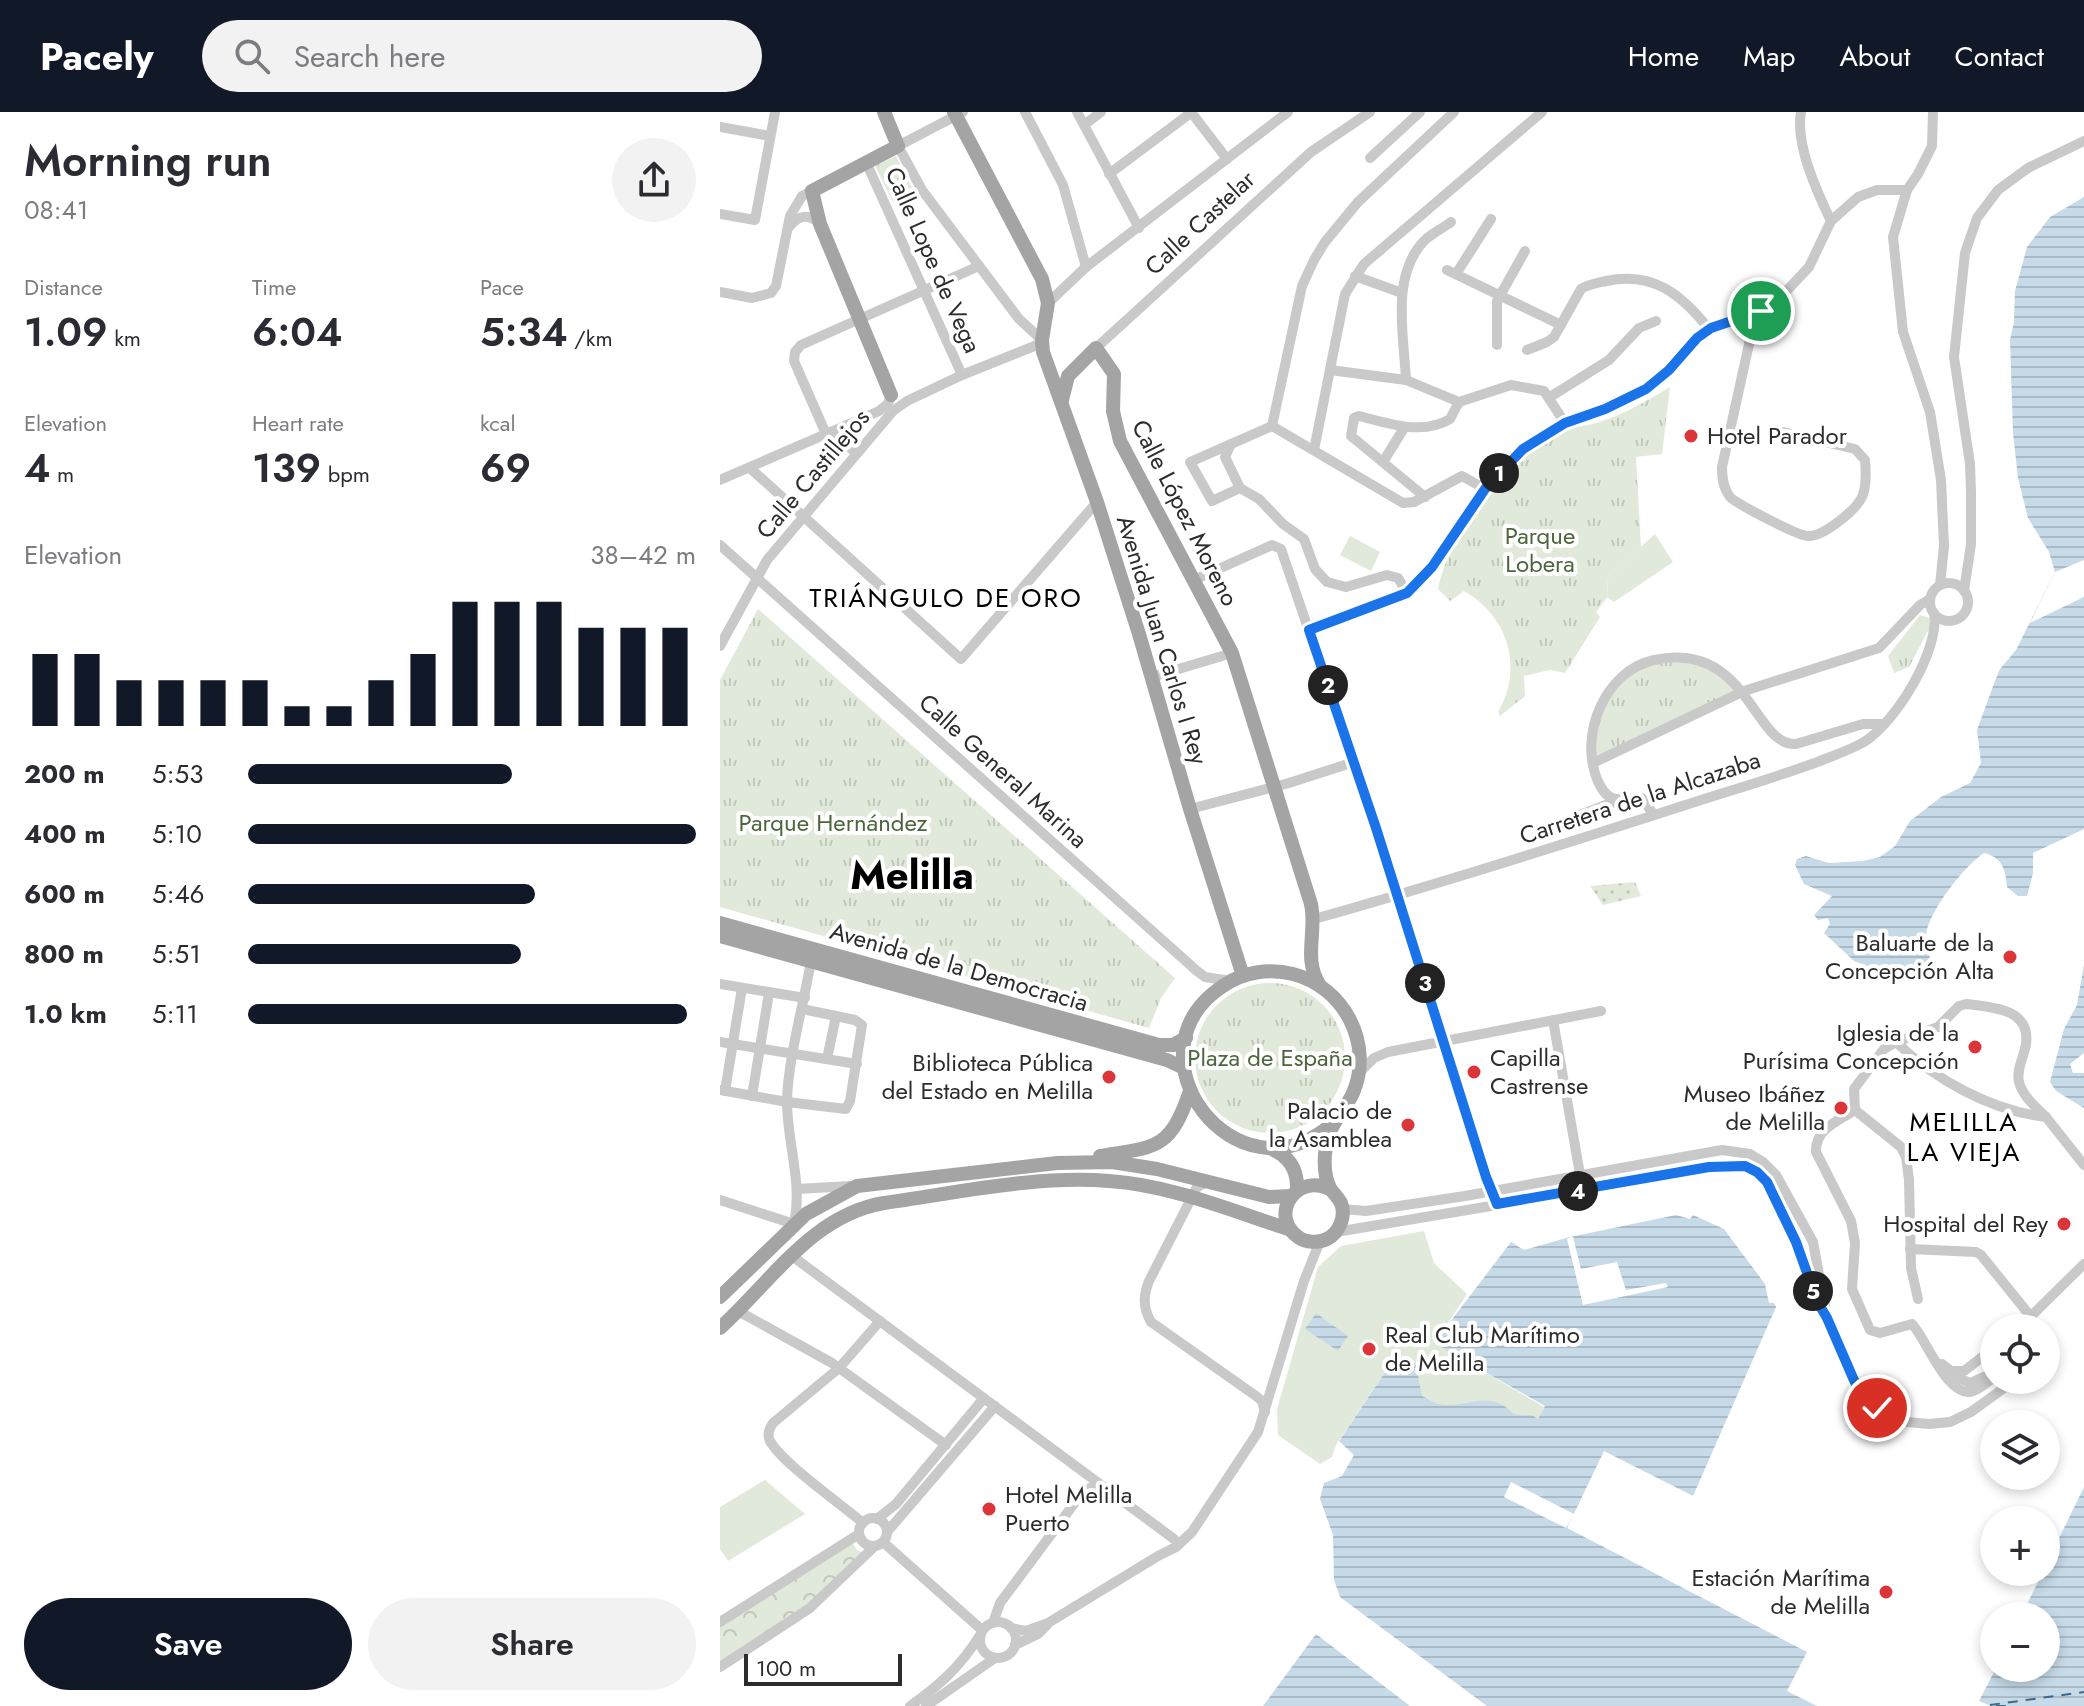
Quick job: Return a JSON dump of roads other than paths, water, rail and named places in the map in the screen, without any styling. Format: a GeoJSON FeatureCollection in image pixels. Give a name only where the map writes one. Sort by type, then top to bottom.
{"type":"FeatureCollection","features":[{"type":"Feature","properties":{"kind":"main road"},"geometry":{"type":"LineString","coordinates":[[884,112],[898,146],[812,191],[820,224],[891,395]]}},
{"type":"Feature","properties":{"kind":"main road"},"geometry":{"type":"LineString","coordinates":[[957,113],[1046,290],[1048,303],[1042,341]]}},
{"type":"Feature","properties":{"kind":"main road","name":"Avenida Juan Carlos I Rey"},"geometry":{"type":"LineString","coordinates":[[1042,341],[1152,677],[1235,951],[1237,978]]}},
{"type":"Feature","properties":{"kind":"main road","name":"Calle Castelar"},"geometry":{"type":"LineString","coordinates":[[1068,376],[1096,348]]}},
{"type":"Feature","properties":{"kind":"main road","name":"Calle López Moreno"},"geometry":{"type":"LineString","coordinates":[[1096,348],[1114,374],[1113,411],[1120,441],[1232,653],[1314,919]]}},
{"type":"Feature","properties":{"kind":"main road"},"geometry":{"type":"LineString","coordinates":[[1049,370],[1058,376],[1068,376],[1062,405]]}},
{"type":"Feature","properties":{"kind":"main road"},"geometry":{"type":"LineString","coordinates":[[1314,919],[1309,956],[1310,966],[1320,986]]}},
{"type":"Feature","properties":{"kind":"main road","name":"Avenida de la Democracia"},"geometry":{"type":"LineString","coordinates":[[720,923],[812,955],[1004,1008],[1159,1045],[1173,1045],[1186,1038]]}},
{"type":"Feature","properties":{"kind":"main road","name":"Avenida de la Democracia"},"geometry":{"type":"LineString","coordinates":[[720,936],[812,955]]}},
{"type":"Feature","properties":{"kind":"main road"},"geometry":{"type":"LineString","coordinates":[[720,1328],[812,1237],[834,1220],[858,1209],[958,1193],[1057,1180],[1132,1183],[1291,1230],[1304,1240],[1320,1241],[1336,1232],[1343,1209],[1331,1190],[1325,1154],[1332,1124],[1351,1097],[1358,1073],[1358,1041],[1344,1009],[1320,986],[1297,975],[1280,972],[1237,978],[1211,995],[1201,1006],[1186,1038],[1184,1068],[1199,1109],[1220,1131],[1244,1143],[1268,1147],[1299,1143],[1332,1124]]}},
{"type":"Feature","properties":{"kind":"main road","name":"Avenida de la Democracia"},"geometry":{"type":"LineString","coordinates":[[1004,1008],[1184,1068]]}},
{"type":"Feature","properties":{"kind":"main road"},"geometry":{"type":"LineString","coordinates":[[743,1307],[720,1298],[794,1224],[824,1203],[857,1186],[1057,1163],[1152,1147],[1160,1144],[1176,1125],[1190,1091]]}},
{"type":"Feature","properties":{"kind":"main road"},"geometry":{"type":"LineString","coordinates":[[1268,1147],[1286,1156],[1296,1173],[1294,1193],[1285,1213],[1291,1230]]}},
{"type":"Feature","properties":{"kind":"main road"},"geometry":{"type":"LineString","coordinates":[[1057,1163],[1135,1164],[1269,1197],[1318,1185],[1331,1190]]}},
{"type":"Feature","properties":{"kind":"main road"},"geometry":{"type":"LineString","coordinates":[[957,1175],[958,1193]]}},
{"type":"Feature","properties":{"kind":"main road"},"geometry":{"type":"LineString","coordinates":[[743,1307],[760,1278],[788,1245],[794,1224]]}},
{"type":"Feature","properties":{"kind":"street"},"geometry":{"type":"LineString","coordinates":[[720,214],[755,220],[775,112]]}},
{"type":"Feature","properties":{"kind":"street"},"geometry":{"type":"LineString","coordinates":[[1025,112],[1063,185],[1086,267]]}},
{"type":"Feature","properties":{"kind":"street"},"geometry":{"type":"LineString","coordinates":[[1077,112],[1139,228]]}},
{"type":"Feature","properties":{"kind":"street"},"geometry":{"type":"LineString","coordinates":[[1084,125],[1101,112]]}},
{"type":"Feature","properties":{"kind":"street"},"geometry":{"type":"LineString","coordinates":[[1109,174],[1191,112],[1227,159]]}},
{"type":"Feature","properties":{"kind":"street"},"geometry":{"type":"LineString","coordinates":[[1048,303],[1086,267],[1288,112]]}},
{"type":"Feature","properties":{"kind":"street","name":"Calle Castelar"},"geometry":{"type":"LineString","coordinates":[[1096,348],[1300,161],[1370,112]]}},
{"type":"Feature","properties":{"kind":"street"},"geometry":{"type":"LineString","coordinates":[[1370,158],[1420,112]]}},
{"type":"Feature","properties":{"kind":"street"},"geometry":{"type":"LineString","coordinates":[[1272,426],[1302,286],[1314,260],[1358,202],[1454,112]]}},
{"type":"Feature","properties":{"kind":"street"},"geometry":{"type":"LineString","coordinates":[[1314,450],[1345,294],[1355,276],[1390,240],[1542,112]]}},
{"type":"Feature","properties":{"kind":"street"},"geometry":{"type":"LineString","coordinates":[[1801,112],[1799,124],[1811,174],[1831,221]]}},
{"type":"Feature","properties":{"kind":"street"},"geometry":{"type":"LineString","coordinates":[[1930,599],[1934,613],[1943,619],[1953,620],[1966,609],[1968,602],[1953,586],[1943,561],[1943,498],[1934,433],[1928,404],[1903,332],[1894,229],[1907,190],[1932,146],[1933,112]]}},
{"type":"Feature","properties":{"kind":"street"},"geometry":{"type":"LineString","coordinates":[[957,113],[898,146],[917,183],[1019,319],[1042,341]]}},
{"type":"Feature","properties":{"kind":"street"},"geometry":{"type":"LineString","coordinates":[[720,127],[770,136]]}},
{"type":"Feature","properties":{"kind":"street"},"geometry":{"type":"LineString","coordinates":[[1593,763],[1744,691],[1879,648],[1920,605],[1930,599],[1935,589],[1953,586],[1968,568],[1972,527],[1970,464],[1954,357],[1965,253],[1977,218],[1998,190],[2028,168],[2084,141]]}},
{"type":"Feature","properties":{"kind":"street","name":"Calle Lope de Vega"},"geometry":{"type":"LineString","coordinates":[[866,162],[962,375]]}},
{"type":"Feature","properties":{"kind":"street"},"geometry":{"type":"LineString","coordinates":[[1309,630],[1407,593],[1432,567],[1485,489],[1523,449],[1565,423],[1605,409],[1646,389],[1709,329],[1752,317],[1776,302],[1809,267],[1831,221],[1858,197],[1890,188],[1907,190]]}},
{"type":"Feature","properties":{"kind":"street"},"geometry":{"type":"LineString","coordinates":[[720,292],[762,297],[771,293],[776,286],[794,205],[812,191]]}},
{"type":"Feature","properties":{"kind":"street"},"geometry":{"type":"LineString","coordinates":[[789,227],[800,217],[808,216],[820,224]]}},
{"type":"Feature","properties":{"kind":"street"},"geometry":{"type":"LineString","coordinates":[[1491,219],[1452,272],[1561,325]]}},
{"type":"Feature","properties":{"kind":"street"},"geometry":{"type":"LineString","coordinates":[[1406,380],[1402,293],[1406,276],[1421,245],[1451,222]]}},
{"type":"Feature","properties":{"kind":"street"},"geometry":{"type":"LineString","coordinates":[[1497,345],[1496,306],[1525,251]]}},
{"type":"Feature","properties":{"kind":"street"},"geometry":{"type":"LineString","coordinates":[[856,453],[829,433],[794,361],[795,352],[801,345],[979,266]]}},
{"type":"Feature","properties":{"kind":"street"},"geometry":{"type":"LineString","coordinates":[[1355,276],[1402,293]]}},
{"type":"Feature","properties":{"kind":"street"},"geometry":{"type":"LineString","coordinates":[[1527,350],[1551,340],[1586,286],[1633,277],[1657,284],[1683,301],[1709,329]]}},
{"type":"Feature","properties":{"kind":"street"},"geometry":{"type":"LineString","coordinates":[[1752,317],[1751,335],[1722,467],[1724,486],[1734,500],[1805,536],[1821,533],[1836,523],[1863,495],[1865,460],[1855,449],[1783,432]]}},
{"type":"Feature","properties":{"kind":"street"},"geometry":{"type":"LineString","coordinates":[[1550,397],[1609,360],[1639,328],[1656,321]]}},
{"type":"Feature","properties":{"kind":"street","name":"Calle Castillejos"},"geometry":{"type":"LineString","coordinates":[[720,646],[723,633],[755,577],[887,418],[907,401],[1042,341]]}},
{"type":"Feature","properties":{"kind":"street"},"geometry":{"type":"LineString","coordinates":[[1330,370],[1406,380],[1459,402],[1472,400],[1506,385],[1518,385],[1540,390],[1550,397],[1565,423]]}},
{"type":"Feature","properties":{"kind":"street"},"geometry":{"type":"LineString","coordinates":[[720,480],[884,408],[891,395]]}},
{"type":"Feature","properties":{"kind":"street"},"geometry":{"type":"LineString","coordinates":[[1425,497],[1350,434],[1355,417],[1404,428],[1444,423],[1450,419],[1459,402]]}},
{"type":"Feature","properties":{"kind":"street"},"geometry":{"type":"LineString","coordinates":[[1240,488],[1212,501],[1190,462],[1272,426]]}},
{"type":"Feature","properties":{"kind":"street"},"geometry":{"type":"LineString","coordinates":[[1272,426],[1403,503],[1410,504],[1462,476],[1485,489]]}},
{"type":"Feature","properties":{"kind":"street"},"geometry":{"type":"LineString","coordinates":[[1383,462],[1404,428]]}},
{"type":"Feature","properties":{"kind":"street"},"geometry":{"type":"LineString","coordinates":[[1231,444],[1225,457],[1240,488],[1259,499],[1283,524],[1304,539],[1315,569],[1327,582],[1346,587],[1387,575],[1398,578],[1407,593]]}},
{"type":"Feature","properties":{"kind":"street"},"geometry":{"type":"LineString","coordinates":[[750,468],[961,659],[1097,502]]}},
{"type":"Feature","properties":{"kind":"street","name":"Calle General Marina"},"geometry":{"type":"LineString","coordinates":[[720,545],[1197,971],[1212,979],[1237,978]]}},
{"type":"Feature","properties":{"kind":"street"},"geometry":{"type":"LineString","coordinates":[[1194,580],[1272,545],[1279,546],[1354,762],[1497,1204]]}},
{"type":"Feature","properties":{"kind":"street","name":"Carretera de la Alcazaba"},"geometry":{"type":"LineString","coordinates":[[1314,919],[1654,815],[1850,750],[1874,734],[1905,699],[1935,630],[1934,613]]}},
{"type":"Feature","properties":{"kind":"street","name":"Carretera de la Alcazaba"},"geometry":{"type":"LineString","coordinates":[[1929,647],[1953,620]]}},
{"type":"Feature","properties":{"kind":"street"},"geometry":{"type":"LineString","coordinates":[[1152,677],[1232,653]]}},
{"type":"Feature","properties":{"kind":"street"},"geometry":{"type":"LineString","coordinates":[[1620,800],[1603,791],[1593,763],[1593,724],[1600,707],[1618,681],[1644,664],[1671,658],[1706,664],[1734,680],[1769,731],[1785,744],[1796,744],[1863,724],[1884,724]]}},
{"type":"Feature","properties":{"kind":"street"},"geometry":{"type":"LineString","coordinates":[[1190,809],[1354,762]]}},
{"type":"Feature","properties":{"kind":"street"},"geometry":{"type":"LineString","coordinates":[[1580,815],[1620,800],[1642,798],[1654,815]]}},
{"type":"Feature","properties":{"kind":"street"},"geometry":{"type":"LineString","coordinates":[[720,1200],[794,1224],[797,1189],[787,1102],[812,955]]}},
{"type":"Feature","properties":{"kind":"street"},"geometry":{"type":"LineString","coordinates":[[720,984],[742,988],[769,993],[859,1022],[862,1025],[857,1064],[846,1109],[723,1090],[742,988]]}},
{"type":"Feature","properties":{"kind":"street"},"geometry":{"type":"LineString","coordinates":[[752,1096],[769,993]]}},
{"type":"Feature","properties":{"kind":"street"},"geometry":{"type":"LineString","coordinates":[[1918,1299],[1910,1249],[1906,1157],[1901,1147],[1855,1110],[1854,1089],[1884,1049],[1938,1027],[1959,1006],[1966,1004],[2011,1012],[2022,1024],[2026,1037],[2018,1073],[2019,1083],[2029,1100],[2084,1165]]}},
{"type":"Feature","properties":{"kind":"street"},"geometry":{"type":"LineString","coordinates":[[1358,1073],[1374,1058],[1388,1052],[1601,1011]]}},
{"type":"Feature","properties":{"kind":"street"},"geometry":{"type":"LineString","coordinates":[[827,1059],[836,1016]]}},
{"type":"Feature","properties":{"kind":"street"},"geometry":{"type":"LineString","coordinates":[[1553,1020],[1583,1190]]}},
{"type":"Feature","properties":{"kind":"street"},"geometry":{"type":"LineString","coordinates":[[1358,1041],[1372,1049],[1388,1052]]}},
{"type":"Feature","properties":{"kind":"street"},"geometry":{"type":"LineString","coordinates":[[720,1042],[857,1064]]}},
{"type":"Feature","properties":{"kind":"street"},"geometry":{"type":"LineString","coordinates":[[1896,1042],[1915,1060],[1976,1097],[2019,1112],[2046,1117]]}},
{"type":"Feature","properties":{"kind":"street"},"geometry":{"type":"LineString","coordinates":[[1855,1110],[1824,1130],[1816,1143],[1816,1152],[1851,1221],[1855,1243],[1854,1298],[1870,1330],[1880,1333],[1909,1323],[1923,1328],[1941,1363],[1951,1371],[1964,1371],[1980,1359]]}},
{"type":"Feature","properties":{"kind":"street"},"geometry":{"type":"LineString","coordinates":[[1343,1209],[1366,1211],[1493,1192],[1722,1150],[1750,1154],[1776,1175],[1812,1238],[1827,1318]]}},
{"type":"Feature","properties":{"kind":"street"},"geometry":{"type":"LineString","coordinates":[[1336,1232],[1709,1167],[1745,1166],[1767,1182],[1797,1244],[1817,1301],[1853,1378],[1868,1401],[1886,1414],[1907,1422],[1929,1424],[1961,1418],[1995,1394]]}},
{"type":"Feature","properties":{"kind":"street"},"geometry":{"type":"LineString","coordinates":[[1207,1182],[1197,1187],[1145,1292],[1145,1312],[1151,1322],[1256,1396],[1264,1406],[1265,1414]]}},
{"type":"Feature","properties":{"kind":"street"},"geometry":{"type":"LineString","coordinates":[[797,1189],[857,1186]]}},
{"type":"Feature","properties":{"kind":"street"},"geometry":{"type":"LineString","coordinates":[[1797,1244],[1801,1234],[1812,1238]]}},
{"type":"Feature","properties":{"kind":"street"},"geometry":{"type":"LineString","coordinates":[[993,1623],[1026,1631],[1048,1623],[1183,1541],[1258,1432],[1304,1281],[1320,1241]]}},
{"type":"Feature","properties":{"kind":"street"},"geometry":{"type":"LineString","coordinates":[[1910,1249],[1976,1252],[1988,1261],[2029,1314]]}},
{"type":"Feature","properties":{"kind":"street"},"geometry":{"type":"LineString","coordinates":[[792,1256],[1174,1539]]}},
{"type":"Feature","properties":{"kind":"street"},"geometry":{"type":"LineString","coordinates":[[2036,1314],[2082,1266]]}},
{"type":"Feature","properties":{"kind":"street"},"geometry":{"type":"LineString","coordinates":[[743,1307],[839,1368],[946,1445]]}},
{"type":"Feature","properties":{"kind":"street"},"geometry":{"type":"LineString","coordinates":[[880,1321],[839,1368],[769,1429],[770,1441],[775,1447],[859,1524],[866,1545],[882,1540]]}},
{"type":"Feature","properties":{"kind":"street"},"geometry":{"type":"LineString","coordinates":[[1915,1326],[1937,1364],[1974,1391],[1980,1387]]}},
{"type":"Feature","properties":{"kind":"street"},"geometry":{"type":"LineString","coordinates":[[1853,1378],[1890,1410],[1910,1418],[1931,1420],[1959,1413],[1987,1394]]}},
{"type":"Feature","properties":{"kind":"street"},"geometry":{"type":"LineString","coordinates":[[1965,1386],[1980,1381]]}},
{"type":"Feature","properties":{"kind":"street"},"geometry":{"type":"LineString","coordinates":[[720,1622],[859,1524],[877,1519],[896,1504],[984,1398]]}},
{"type":"Feature","properties":{"kind":"street"},"geometry":{"type":"LineString","coordinates":[[720,1667],[810,1608],[882,1540],[995,1406]]}},
{"type":"Feature","properties":{"kind":"street"},"geometry":{"type":"LineString","coordinates":[[1078,1468],[1082,1493]]}},
{"type":"Feature","properties":{"kind":"street"},"geometry":{"type":"LineString","coordinates":[[910,1706],[953,1672],[981,1632],[993,1623],[1000,1603],[1082,1493],[1103,1486]]}},
{"type":"Feature","properties":{"kind":"street"},"geometry":{"type":"LineString","coordinates":[[877,1519],[884,1524],[882,1540]]}},
{"type":"Feature","properties":{"kind":"street"},"geometry":{"type":"LineString","coordinates":[[1158,1556],[1195,1524]]}},
{"type":"Feature","properties":{"kind":"street"},"geometry":{"type":"LineString","coordinates":[[882,1540],[981,1632],[982,1649],[995,1658]]}},
{"type":"Feature","properties":{"kind":"street"},"geometry":{"type":"LineString","coordinates":[[926,1706],[995,1658],[1009,1654],[1015,1645],[1038,1634],[1048,1623]]}},
{"type":"Feature","properties":{"kind":"street"},"geometry":{"type":"LineString","coordinates":[[1011,1628],[1015,1645]]}},
{"type":"Feature","properties":{"kind":"water"},"geometry":{"type":"Polygon","coordinates":[[[2084,197],[2084,829],[2033,853],[2033,873],[2027,896],[2018,896],[2007,887],[2002,865],[1984,853],[1958,878],[1933,915],[1926,940],[1933,966],[1925,979],[1888,974],[1854,961],[1824,933],[1830,924],[1828,918],[1818,920],[1814,915],[1832,896],[1804,884],[1795,865],[1797,859],[1806,856],[1829,863],[1880,857],[1895,846],[1910,821],[1941,797],[1970,783],[1981,763],[1977,730],[1995,681],[2000,669],[2016,650],[2055,572],[2049,552],[2028,518],[2018,478],[2010,340],[2015,291],[2027,247],[2050,217],[2084,197]]]}},
{"type":"Feature","properties":{"kind":"water"},"geometry":{"type":"Polygon","coordinates":[[[2084,965],[2084,1053],[2070,1064],[2073,1073],[2084,1073],[2084,1108],[2056,1091],[2050,1082],[2064,1029],[2077,1005],[2084,965]]]}},
{"type":"Feature","properties":{"kind":"water"},"geometry":{"type":"Polygon","coordinates":[[[1676,1215],[1690,1219],[1693,1215],[1724,1229],[1765,1284],[1769,1303],[1774,1303],[1776,1307],[1693,1496],[1604,1451],[1567,1528],[1807,1652],[1787,1691],[1817,1706],[1487,1706],[1340,1597],[1334,1580],[1333,1535],[1320,1499],[1324,1483],[1342,1476],[1354,1455],[1339,1441],[1397,1354],[1416,1364],[1422,1396],[1436,1403],[1495,1402],[1514,1414],[1532,1415],[1538,1419],[1545,1406],[1434,1343],[1511,1242],[1524,1250],[1676,1215]]]}},
{"type":"Feature","properties":{"kind":"water"},"geometry":{"type":"Polygon","coordinates":[[[1316,1313],[1348,1336],[1338,1351],[1305,1329],[1316,1313]]]}},
{"type":"Feature","properties":{"kind":"water"},"geometry":{"type":"Polygon","coordinates":[[[2084,1487],[2084,1706],[1991,1706],[1979,1701],[1989,1682],[2060,1682],[2060,1602],[2028,1602],[2036,1586],[2060,1586],[2060,1536],[2084,1487]]]}},
{"type":"Feature","properties":{"kind":"water"},"geometry":{"type":"Polygon","coordinates":[[[1316,1634],[1410,1706],[1263,1706],[1316,1634]]]}},
{"type":"Feature","properties":{"kind":"place","name":"Hotel Parador"},"geometry":{"type":"Point","coordinates":[1691,436]}},
{"type":"Feature","properties":{"kind":"place","name":"Baluarte de la Concepción Alta"},"geometry":{"type":"Point","coordinates":[2010,957]}},
{"type":"Feature","properties":{"kind":"place","name":"Iglesia de la Purísima Concepción"},"geometry":{"type":"Point","coordinates":[1975,1047]}},
{"type":"Feature","properties":{"kind":"place","name":"Capilla Castrense"},"geometry":{"type":"Point","coordinates":[1474,1072]}},
{"type":"Feature","properties":{"kind":"place","name":"Biblioteca Pública del Estado en Melilla"},"geometry":{"type":"Point","coordinates":[1109,1077]}},
{"type":"Feature","properties":{"kind":"place","name":"Museo Ibáñez de Melilla"},"geometry":{"type":"Point","coordinates":[1841,1108]}},
{"type":"Feature","properties":{"kind":"place","name":"Palacio de la Asamblea"},"geometry":{"type":"Point","coordinates":[1408,1125]}},
{"type":"Feature","properties":{"kind":"place","name":"Hospital del Rey"},"geometry":{"type":"Point","coordinates":[2064,1224]}},
{"type":"Feature","properties":{"kind":"place","name":"Real Club Marítimo de Melilla"},"geometry":{"type":"Point","coordinates":[1369,1349]}},
{"type":"Feature","properties":{"kind":"place","name":"Hotel Melilla Puerto"},"geometry":{"type":"Point","coordinates":[989,1509]}},
{"type":"Feature","properties":{"kind":"place","name":"Estación Marítima de Melilla"},"geometry":{"type":"Point","coordinates":[1886,1592]}},
{"type":"Feature","properties":{"kind":"district","name":"TRIÁNGULO DE ORO"},"geometry":{"type":"Point","coordinates":[946,598]}},
{"type":"Feature","properties":{"kind":"district","name":"Melilla"},"geometry":{"type":"Point","coordinates":[912,875]}},
{"type":"Feature","properties":{"kind":"district","name":"MELILLA LA VIEJA"},"geometry":{"type":"Point","coordinates":[1964,1137]}},
{"type":"Feature","properties":{"kind":"park label","name":"Parque Lobera"},"geometry":{"type":"Point","coordinates":[1540,550]}},
{"type":"Feature","properties":{"kind":"park label","name":"Parque Hernández"},"geometry":{"type":"Point","coordinates":[833,823]}},
{"type":"Feature","properties":{"kind":"park label","name":"Plaza de España"},"geometry":{"type":"Point","coordinates":[1270,1058]}}]}
